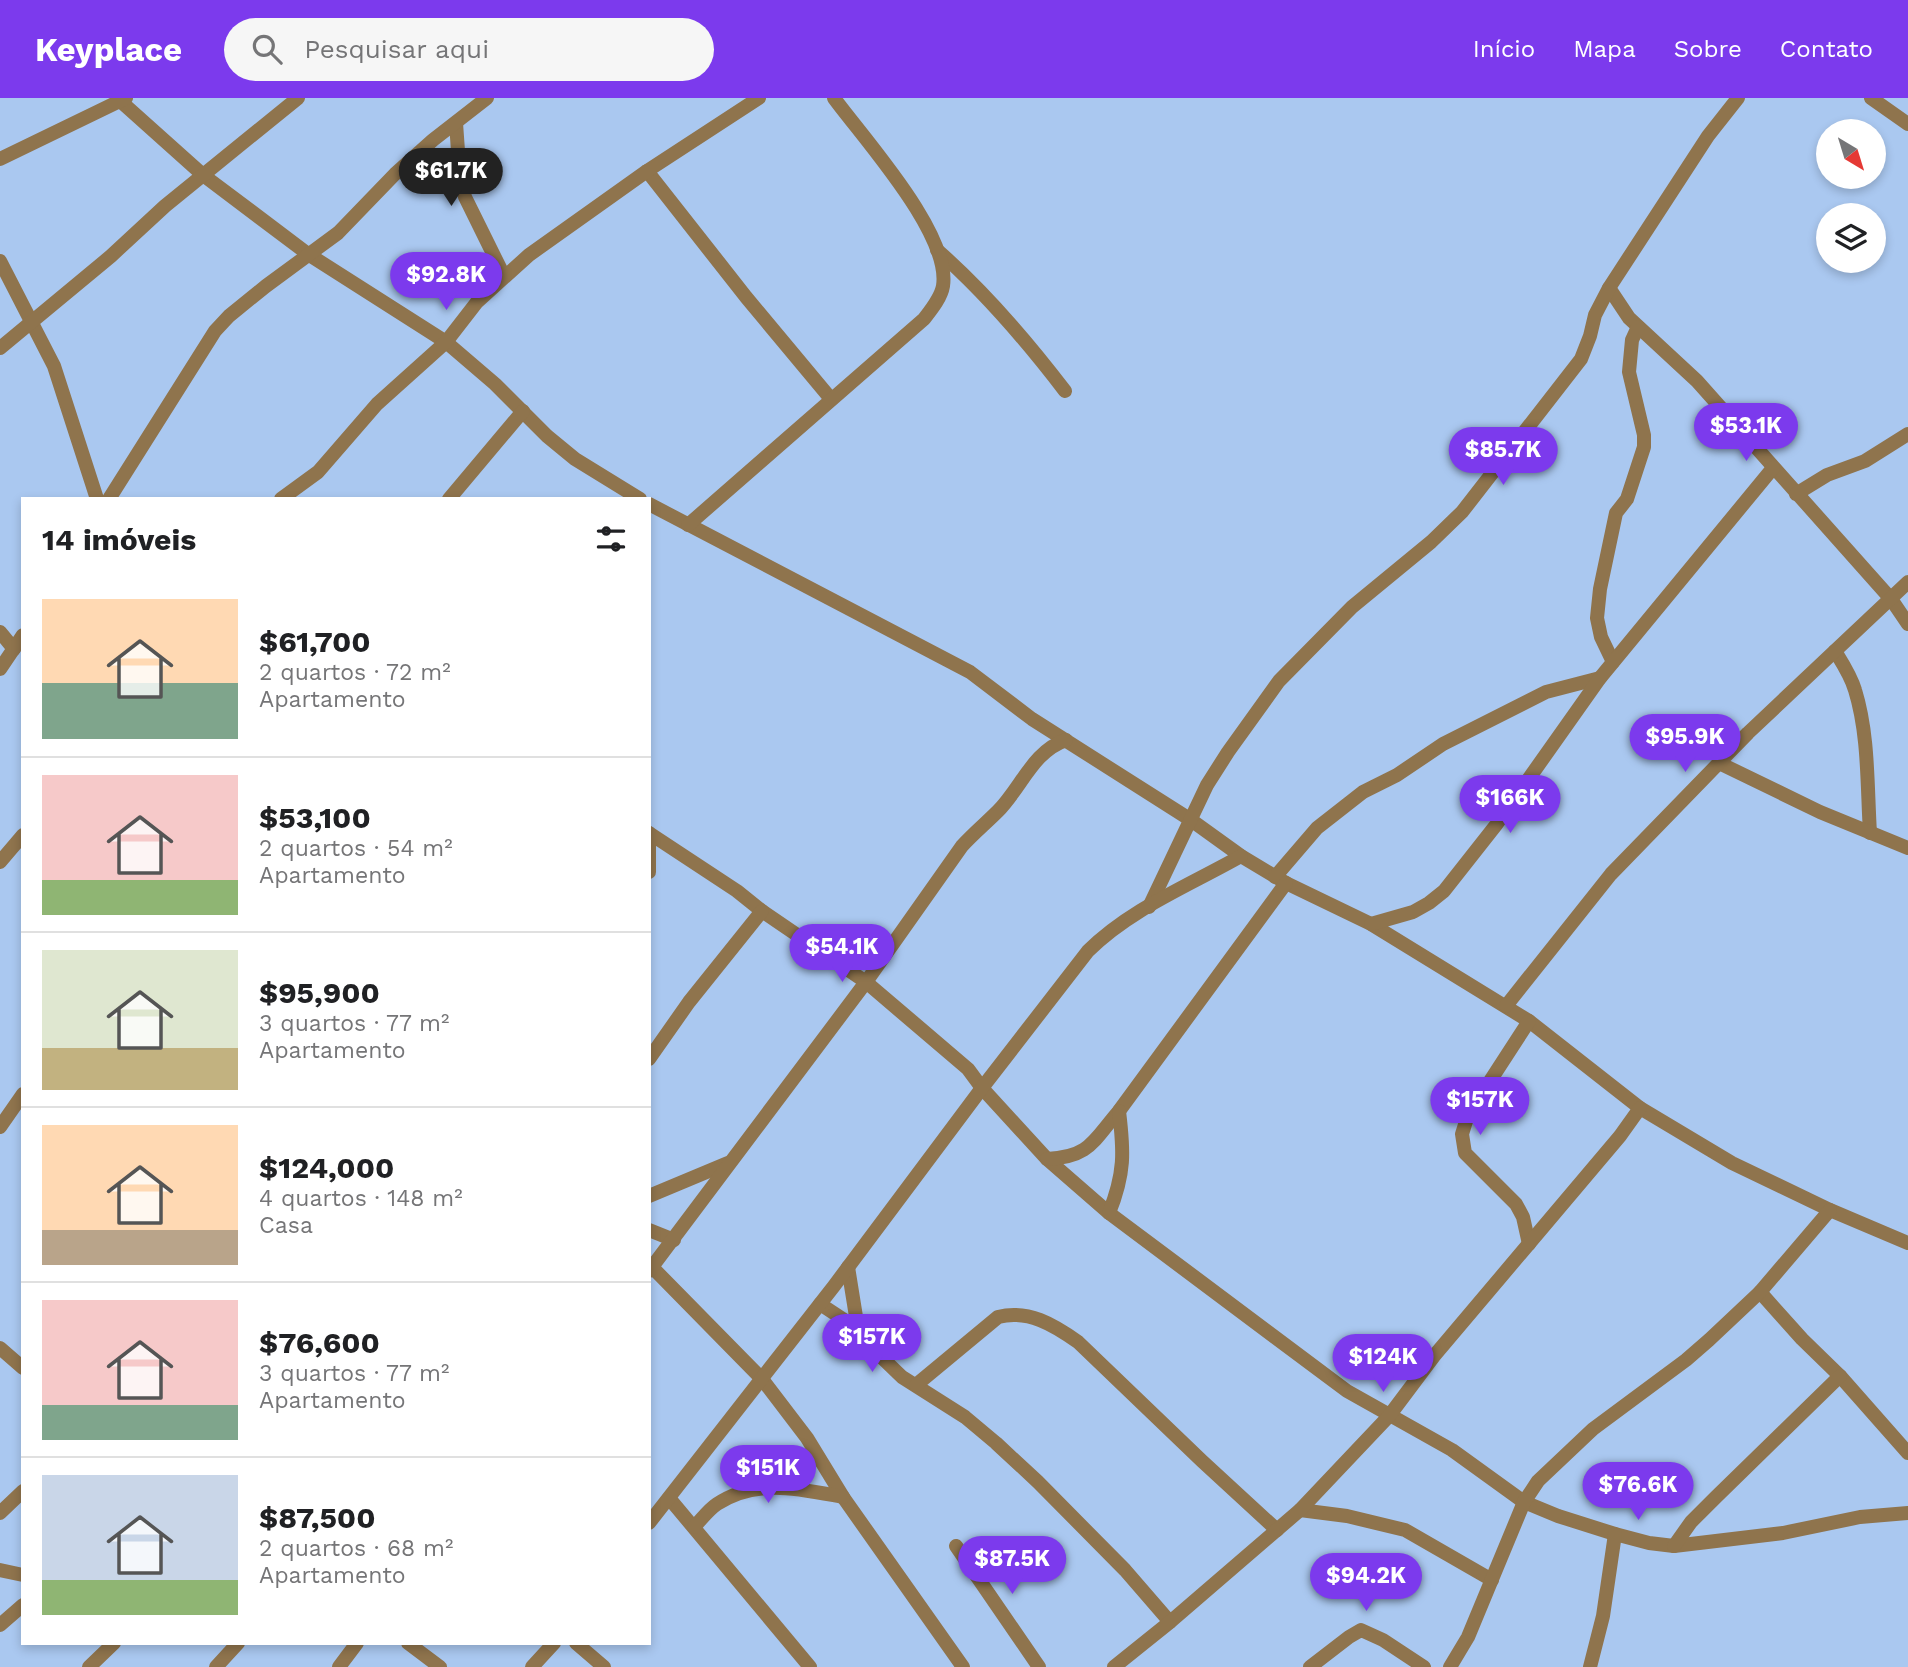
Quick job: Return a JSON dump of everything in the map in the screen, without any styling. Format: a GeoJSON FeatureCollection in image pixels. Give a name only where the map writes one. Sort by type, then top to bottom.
{"type":"FeatureCollection","features":[{"type":"Feature","properties":{"kind":"street"},"geometry":{"type":"LineString","coordinates":[[0,348],[111,256],[202,175],[298,98]]}},
{"type":"Feature","properties":{"kind":"street"},"geometry":{"type":"LineString","coordinates":[[110,497],[215,331],[243,304],[338,233],[395,174],[488,98]]}},
{"type":"Feature","properties":{"kind":"street"},"geometry":{"type":"LineString","coordinates":[[293,497],[377,404],[446,342],[477,302],[505,276],[563,230],[647,171],[759,98]]}},
{"type":"Feature","properties":{"kind":"street"},"geometry":{"type":"LineString","coordinates":[[688,525],[928,313],[943,288],[943,274],[936,249],[911,200],[893,172],[834,98]]}},
{"type":"Feature","properties":{"kind":"street"},"geometry":{"type":"LineString","coordinates":[[1149,907],[1207,785],[1279,681],[1352,607],[1431,542],[1462,512],[1581,359],[1595,315],[1609,288],[1708,136],[1738,98]]}},
{"type":"Feature","properties":{"kind":"street"},"geometry":{"type":"LineString","coordinates":[[1871,98],[1908,124]]}},
{"type":"Feature","properties":{"kind":"street"},"geometry":{"type":"LineString","coordinates":[[0,159],[121,99],[202,175],[308,254],[446,342],[495,384],[547,436],[575,458],[637,497]]}},
{"type":"Feature","properties":{"kind":"street"},"geometry":{"type":"LineString","coordinates":[[456,122],[459,165],[465,197],[505,276]]}},
{"type":"Feature","properties":{"kind":"street"},"geometry":{"type":"LineString","coordinates":[[647,171],[831,399]]}},
{"type":"Feature","properties":{"kind":"street"},"geometry":{"type":"LineString","coordinates":[[936,249],[970,279],[1018,330],[1065,391]]}},
{"type":"Feature","properties":{"kind":"street"},"geometry":{"type":"LineString","coordinates":[[0,261],[54,366],[96,497]]}},
{"type":"Feature","properties":{"kind":"street"},"geometry":{"type":"LineString","coordinates":[[1609,288],[1638,327],[1697,381],[1891,599],[1908,624]]}},
{"type":"Feature","properties":{"kind":"street"},"geometry":{"type":"LineString","coordinates":[[1613,662],[1601,637],[1597,618],[1616,513],[1628,499],[1644,447],[1644,435],[1629,372],[1631,348],[1638,327]]}},
{"type":"Feature","properties":{"kind":"street"},"geometry":{"type":"LineString","coordinates":[[451,497],[523,411]]}},
{"type":"Feature","properties":{"kind":"street"},"geometry":{"type":"LineString","coordinates":[[1796,494],[1827,475],[1865,461],[1908,434]]}},
{"type":"Feature","properties":{"kind":"street"},"geometry":{"type":"LineString","coordinates":[[1371,924],[1413,912],[1444,891],[1496,825],[1600,678],[1773,468]]}},
{"type":"Feature","properties":{"kind":"street"},"geometry":{"type":"LineString","coordinates":[[284,497],[318,472]]}},
{"type":"Feature","properties":{"kind":"street"},"geometry":{"type":"LineString","coordinates":[[651,505],[970,672],[1032,719],[1192,820],[1241,856],[1281,880],[1371,924],[1506,1006],[1640,1108],[1732,1163],[1830,1210],[1908,1243]]}},
{"type":"Feature","properties":{"kind":"street"},"geometry":{"type":"LineString","coordinates":[[1506,1006],[1611,874],[1719,763],[1908,582]]}},
{"type":"Feature","properties":{"kind":"street"},"geometry":{"type":"LineString","coordinates":[[0,632],[14,649]]}},
{"type":"Feature","properties":{"kind":"street"},"geometry":{"type":"LineString","coordinates":[[0,669],[21,638]]}},
{"type":"Feature","properties":{"kind":"street"},"geometry":{"type":"LineString","coordinates":[[1835,651],[1856,693],[1864,741],[1870,833]]}},
{"type":"Feature","properties":{"kind":"street"},"geometry":{"type":"LineString","coordinates":[[1047,1159],[1079,1155],[1119,1111],[1317,828],[1363,792],[1397,775],[1443,744],[1546,692],[1600,678]]}},
{"type":"Feature","properties":{"kind":"street"},"geometry":{"type":"LineString","coordinates":[[651,1267],[674,1240],[728,1163],[866,982],[962,846],[999,811],[1040,758],[1054,744],[1066,740]]}},
{"type":"Feature","properties":{"kind":"street"},"geometry":{"type":"LineString","coordinates":[[1719,763],[1908,848]]}},
{"type":"Feature","properties":{"kind":"street"},"geometry":{"type":"LineString","coordinates":[[651,834],[866,982],[968,1069],[1047,1159],[1109,1213],[1347,1391],[1452,1450],[1524,1502],[1615,1534],[1674,1546],[1783,1533],[1860,1517],[1908,1513]]}},
{"type":"Feature","properties":{"kind":"street"},"geometry":{"type":"LineString","coordinates":[[0,863],[21,837]]}},
{"type":"Feature","properties":{"kind":"street"},"geometry":{"type":"LineString","coordinates":[[651,1520],[820,1304],[1088,951],[1102,937],[1149,907],[1241,856]]}},
{"type":"Feature","properties":{"kind":"street"},"geometry":{"type":"LineString","coordinates":[[651,1056],[688,1002],[762,911]]}},
{"type":"Feature","properties":{"kind":"street"},"geometry":{"type":"LineString","coordinates":[[1529,1021],[1468,1115],[1462,1134],[1465,1153],[1516,1203],[1523,1217],[1530,1244]]}},
{"type":"Feature","properties":{"kind":"street"},"geometry":{"type":"LineString","coordinates":[[0,1127],[21,1097]]}},
{"type":"Feature","properties":{"kind":"street"},"geometry":{"type":"LineString","coordinates":[[1114,1667],[1300,1510],[1389,1416],[1434,1356],[1620,1136],[1640,1108]]}},
{"type":"Feature","properties":{"kind":"street"},"geometry":{"type":"LineString","coordinates":[[1109,1213],[1120,1187],[1124,1149],[1119,1111]]}},
{"type":"Feature","properties":{"kind":"street"},"geometry":{"type":"LineString","coordinates":[[651,1195],[728,1163]]}},
{"type":"Feature","properties":{"kind":"street"},"geometry":{"type":"LineString","coordinates":[[1450,1667],[1468,1637],[1524,1502],[1538,1481],[1593,1429],[1686,1360],[1760,1292],[1830,1210]]}},
{"type":"Feature","properties":{"kind":"street"},"geometry":{"type":"LineString","coordinates":[[651,1231],[674,1240]]}},
{"type":"Feature","properties":{"kind":"street"},"geometry":{"type":"LineString","coordinates":[[848,1267],[858,1329]]}},
{"type":"Feature","properties":{"kind":"street"},"geometry":{"type":"LineString","coordinates":[[651,1269],[762,1378],[963,1667]]}},
{"type":"Feature","properties":{"kind":"street"},"geometry":{"type":"LineString","coordinates":[[1760,1292],[1908,1453]]}},
{"type":"Feature","properties":{"kind":"street"},"geometry":{"type":"LineString","coordinates":[[820,1304],[858,1329],[890,1367],[965,1417],[1038,1482],[1125,1570],[1170,1622]]}},
{"type":"Feature","properties":{"kind":"street"},"geometry":{"type":"LineString","coordinates":[[916,1385],[998,1317],[1009,1314],[1038,1318],[1056,1326],[1078,1342],[1277,1530]]}},
{"type":"Feature","properties":{"kind":"street"},"geometry":{"type":"LineString","coordinates":[[0,1348],[21,1366]]}},
{"type":"Feature","properties":{"kind":"street"},"geometry":{"type":"LineString","coordinates":[[1674,1546],[1691,1522],[1840,1376]]}},
{"type":"Feature","properties":{"kind":"street"},"geometry":{"type":"LineString","coordinates":[[694,1527],[714,1506],[737,1493],[776,1486],[843,1497]]}},
{"type":"Feature","properties":{"kind":"street"},"geometry":{"type":"LineString","coordinates":[[0,1513],[21,1493]]}},
{"type":"Feature","properties":{"kind":"street"},"geometry":{"type":"LineString","coordinates":[[669,1498],[810,1667]]}},
{"type":"Feature","properties":{"kind":"street"},"geometry":{"type":"LineString","coordinates":[[1300,1510],[1347,1516],[1405,1530],[1492,1580]]}},
{"type":"Feature","properties":{"kind":"street"},"geometry":{"type":"LineString","coordinates":[[1590,1667],[1604,1616],[1615,1534]]}},
{"type":"Feature","properties":{"kind":"street"},"geometry":{"type":"LineString","coordinates":[[956,1546],[1039,1667]]}},
{"type":"Feature","properties":{"kind":"street"},"geometry":{"type":"LineString","coordinates":[[0,1570],[21,1575]]}},
{"type":"Feature","properties":{"kind":"street"},"geometry":{"type":"LineString","coordinates":[[0,1625],[21,1607]]}},
{"type":"Feature","properties":{"kind":"street"},"geometry":{"type":"LineString","coordinates":[[1310,1667],[1361,1630],[1424,1667]]}},
{"type":"Feature","properties":{"kind":"street"},"geometry":{"type":"LineString","coordinates":[[89,1667],[112,1645]]}},
{"type":"Feature","properties":{"kind":"street"},"geometry":{"type":"LineString","coordinates":[[339,1667],[356,1645]]}},
{"type":"Feature","properties":{"kind":"street"},"geometry":{"type":"LineString","coordinates":[[411,1645],[440,1667]]}},
{"type":"Feature","properties":{"kind":"street"},"geometry":{"type":"LineString","coordinates":[[532,1667],[552,1645]]}},
{"type":"Feature","properties":{"kind":"street"},"geometry":{"type":"LineString","coordinates":[[578,1645],[604,1667]]}},
{"type":"Feature","properties":{"kind":"street"},"geometry":{"type":"LineString","coordinates":[[216,1667],[232,1646]]}}]}
